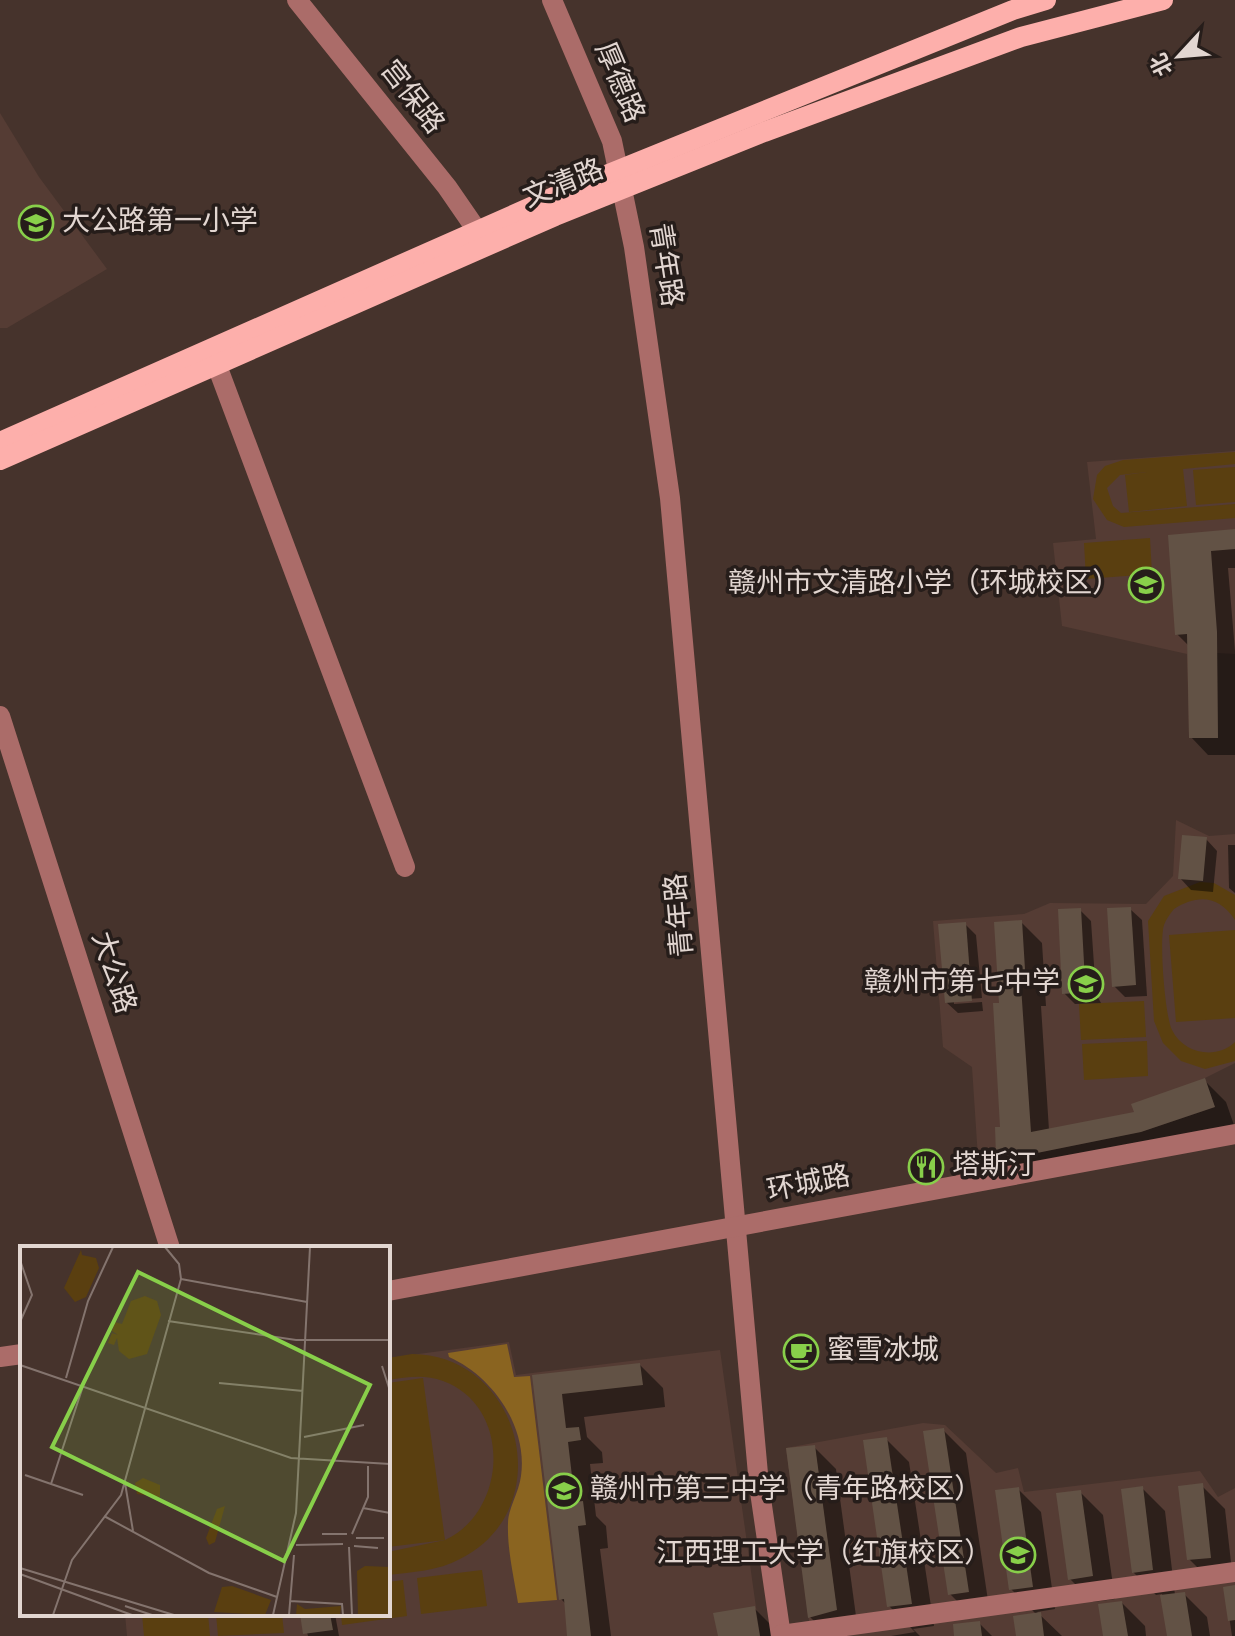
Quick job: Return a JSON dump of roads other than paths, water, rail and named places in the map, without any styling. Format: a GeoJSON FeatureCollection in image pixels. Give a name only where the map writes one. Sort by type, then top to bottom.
{"type":"FeatureCollection","features":[{"type":"Feature","properties":{"kind":"main road","name":"文清路"},"geometry":{"type":"LineString","coordinates":[[0,442],[619,171],[1013,10],[1046,0]]}},
{"type":"Feature","properties":{"kind":"main road","name":"文清路"},"geometry":{"type":"LineString","coordinates":[[0,460],[555,216],[764,132],[1021,37],[1163,0]]}},
{"type":"Feature","properties":{"kind":"street","name":"宫保路"},"geometry":{"type":"LineString","coordinates":[[297,0],[447,187],[478,232]]}},
{"type":"Feature","properties":{"kind":"street","name":"厚德路"},"geometry":{"type":"LineString","coordinates":[[552,0],[612,141],[623,191]]}},
{"type":"Feature","properties":{"kind":"street","name":"青年路"},"geometry":{"type":"LineString","coordinates":[[623,191],[670,498],[759,1485],[781,1636]]}},
{"type":"Feature","properties":{"kind":"street"},"geometry":{"type":"LineString","coordinates":[[216,363],[405,867]]}},
{"type":"Feature","properties":{"kind":"street","name":"大公路"},"geometry":{"type":"LineString","coordinates":[[0,716],[169,1246]]}},
{"type":"Feature","properties":{"kind":"street","name":"环城路"},"geometry":{"type":"LineString","coordinates":[[390,1291],[1225,1136],[1235,1122]]}},
{"type":"Feature","properties":{"kind":"street"},"geometry":{"type":"LineString","coordinates":[[0,1357],[20,1354]]}},
{"type":"Feature","properties":{"kind":"street"},"geometry":{"type":"LineString","coordinates":[[781,1636],[1235,1572]]}},
{"type":"Feature","properties":{"kind":"place","name":"大公路第一小学"},"geometry":{"type":"Point","coordinates":[36,223]}},
{"type":"Feature","properties":{"kind":"place","name":"赣州市文清路小学（环城校区）"},"geometry":{"type":"Point","coordinates":[1146,585]}},
{"type":"Feature","properties":{"kind":"place","name":"赣州市第七中学"},"geometry":{"type":"Point","coordinates":[1086,984]}},
{"type":"Feature","properties":{"kind":"place","name":"塔斯汀"},"geometry":{"type":"Point","coordinates":[926,1167]}},
{"type":"Feature","properties":{"kind":"place","name":"蜜雪冰城"},"geometry":{"type":"Point","coordinates":[801,1352]}},
{"type":"Feature","properties":{"kind":"place","name":"赣州市第三中学（青年路校区）"},"geometry":{"type":"Point","coordinates":[564,1491]}},
{"type":"Feature","properties":{"kind":"place","name":"江西理工大学（红旗校区）"},"geometry":{"type":"Point","coordinates":[1018,1555]}}]}
